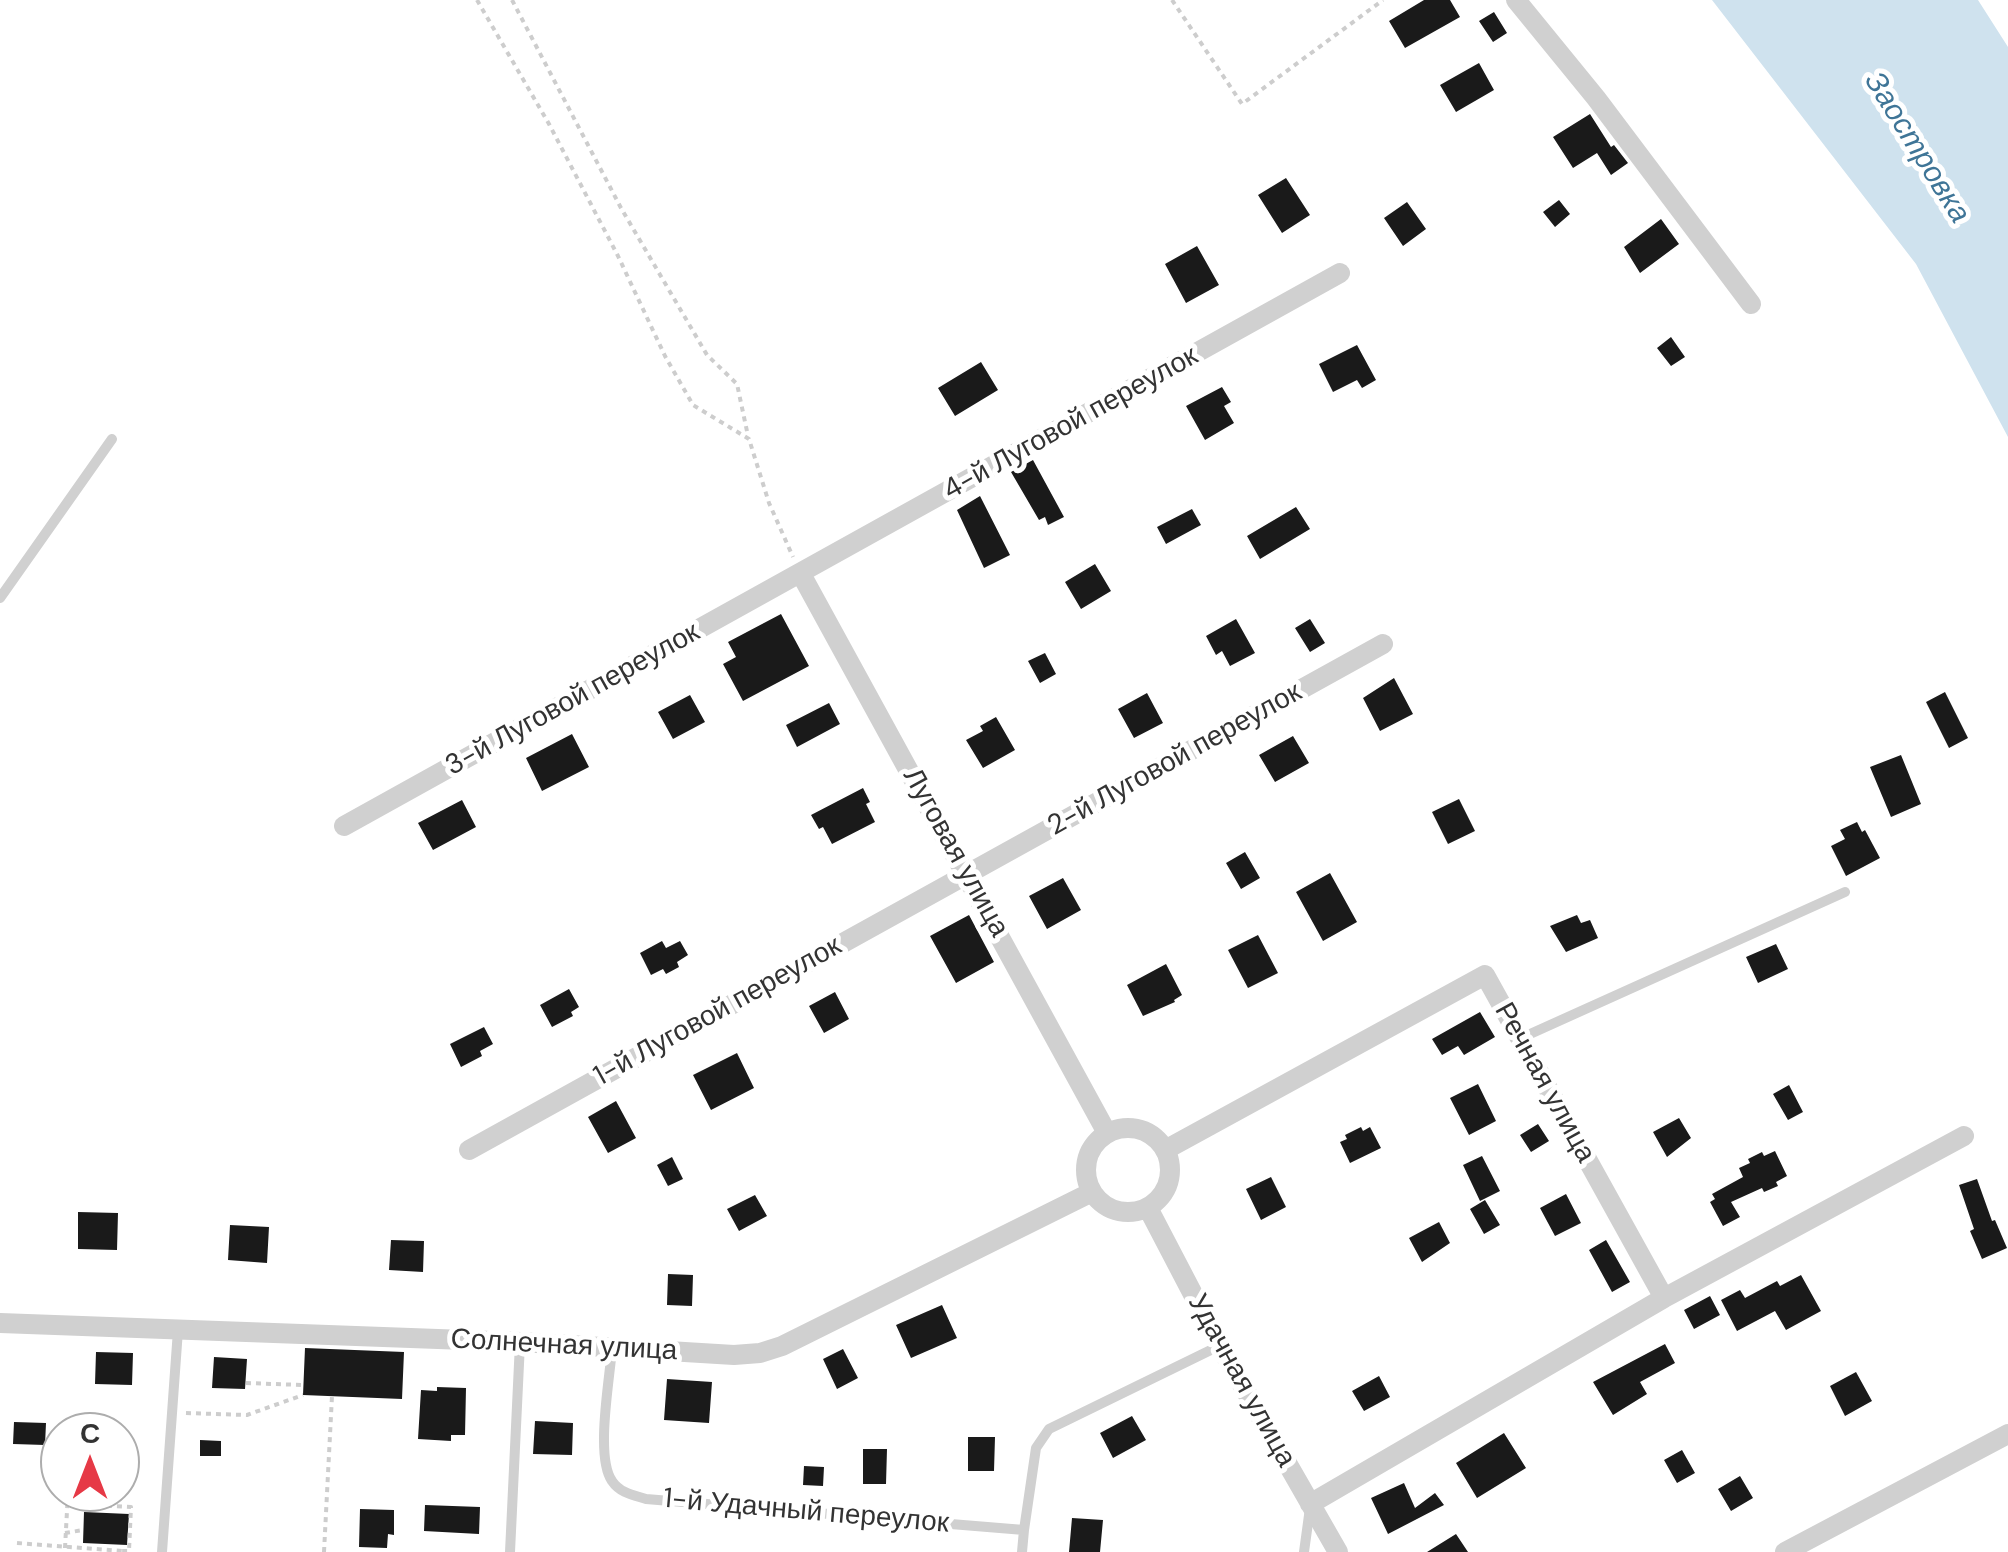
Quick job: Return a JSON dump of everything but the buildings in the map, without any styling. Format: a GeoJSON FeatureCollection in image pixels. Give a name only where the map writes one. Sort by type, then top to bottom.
{"type":"FeatureCollection","features":[{"type":"Feature","properties":{"kind":"street"},"geometry":{"type":"LineString","coordinates":[[1516,0],[1596,98],[1751,304]]}},
{"type":"Feature","properties":{"kind":"street","name":"4-й Луговой переулок"},"geometry":{"type":"LineString","coordinates":[[801,574],[1340,273]]}},
{"type":"Feature","properties":{"kind":"street","name":"3-й Луговой переулок"},"geometry":{"type":"LineString","coordinates":[[344,826],[801,574]]}},
{"type":"Feature","properties":{"kind":"street","name":"Луговая улица"},"geometry":{"type":"LineString","coordinates":[[801,574],[1107,1133]]}},
{"type":"Feature","properties":{"kind":"street","name":"2-й Луговой переулок"},"geometry":{"type":"LineString","coordinates":[[968,875],[1383,644]]}},
{"type":"Feature","properties":{"kind":"street","name":"1-й Луговой переулок"},"geometry":{"type":"LineString","coordinates":[[469,1150],[968,875]]}},
{"type":"Feature","properties":{"kind":"street","name":"Речная улица"},"geometry":{"type":"LineString","coordinates":[[1165,1150],[1486,976],[1664,1298]]}},
{"type":"Feature","properties":{"kind":"street"},"geometry":{"type":"LineString","coordinates":[[1133,1128],[1157,1139],[1165,1150],[1170,1162],[1166,1189],[1148,1208],[1117,1211],[1102,1204],[1086,1180],[1089,1153],[1107,1133],[1133,1128]]}},
{"type":"Feature","properties":{"kind":"street"},"geometry":{"type":"LineString","coordinates":[[1310,1504],[1664,1298],[1964,1136]]}},
{"type":"Feature","properties":{"kind":"street","name":"Солнечная улица"},"geometry":{"type":"LineString","coordinates":[[0,1323],[520,1342],[734,1355],[760,1353],[782,1346],[1092,1192]]}},
{"type":"Feature","properties":{"kind":"street","name":"Удачная улица"},"geometry":{"type":"LineString","coordinates":[[1148,1208],[1220,1346],[1338,1552]]}},
{"type":"Feature","properties":{"kind":"street"},"geometry":{"type":"LineString","coordinates":[[1785,1552],[2008,1434]]}},
{"type":"Feature","properties":{"kind":"lane"},"geometry":{"type":"LineString","coordinates":[[0,598],[112,439]]}},
{"type":"Feature","properties":{"kind":"lane"},"geometry":{"type":"LineString","coordinates":[[1518,1040],[1846,892]]}},
{"type":"Feature","properties":{"kind":"lane"},"geometry":{"type":"LineString","coordinates":[[162,1552],[178,1329]]}},
{"type":"Feature","properties":{"kind":"lane"},"geometry":{"type":"LineString","coordinates":[[510,1552],[520,1342]]}},
{"type":"Feature","properties":{"kind":"lane"},"geometry":{"type":"LineString","coordinates":[[1022,1552],[1036,1448],[1049,1428],[1220,1346]]}},
{"type":"Feature","properties":{"kind":"lane","name":"1-й Удачный переулок"},"geometry":{"type":"LineString","coordinates":[[612,1348],[604,1461],[612,1481],[626,1493],[646,1499],[1024,1530]]}},
{"type":"Feature","properties":{"kind":"lane"},"geometry":{"type":"LineString","coordinates":[[1304,1552],[1310,1504]]}},
{"type":"Feature","properties":{"kind":"path"},"geometry":{"type":"LineString","coordinates":[[477,0],[549,124],[665,356],[694,405],[749,439]]}},
{"type":"Feature","properties":{"kind":"path"},"geometry":{"type":"LineString","coordinates":[[512,0],[640,241],[707,355],[737,384],[749,439],[770,503],[801,574]]}},
{"type":"Feature","properties":{"kind":"path"},"geometry":{"type":"LineString","coordinates":[[1172,0],[1242,104],[1383,0]]}},
{"type":"Feature","properties":{"kind":"path"},"geometry":{"type":"LineString","coordinates":[[246,1384],[303,1385]]}},
{"type":"Feature","properties":{"kind":"path"},"geometry":{"type":"LineString","coordinates":[[186,1412],[247,1415],[303,1395]]}},
{"type":"Feature","properties":{"kind":"path"},"geometry":{"type":"LineString","coordinates":[[324,1552],[332,1396]]}},
{"type":"Feature","properties":{"kind":"path"},"geometry":{"type":"LineString","coordinates":[[64,1548],[67,1512]]}},
{"type":"Feature","properties":{"kind":"path"},"geometry":{"type":"LineString","coordinates":[[17,1543],[128,1552],[131,1512]]}},
{"type":"Feature","properties":{"kind":"path"},"geometry":{"type":"LineString","coordinates":[[65,1533],[83,1530]]}},
{"type":"Feature","properties":{"kind":"water","name":"Заостровка"},"geometry":{"type":"Polygon","coordinates":[[[1712,0],[1978,0],[2008,47],[2008,437],[1916,264],[1712,0]]]}}]}
